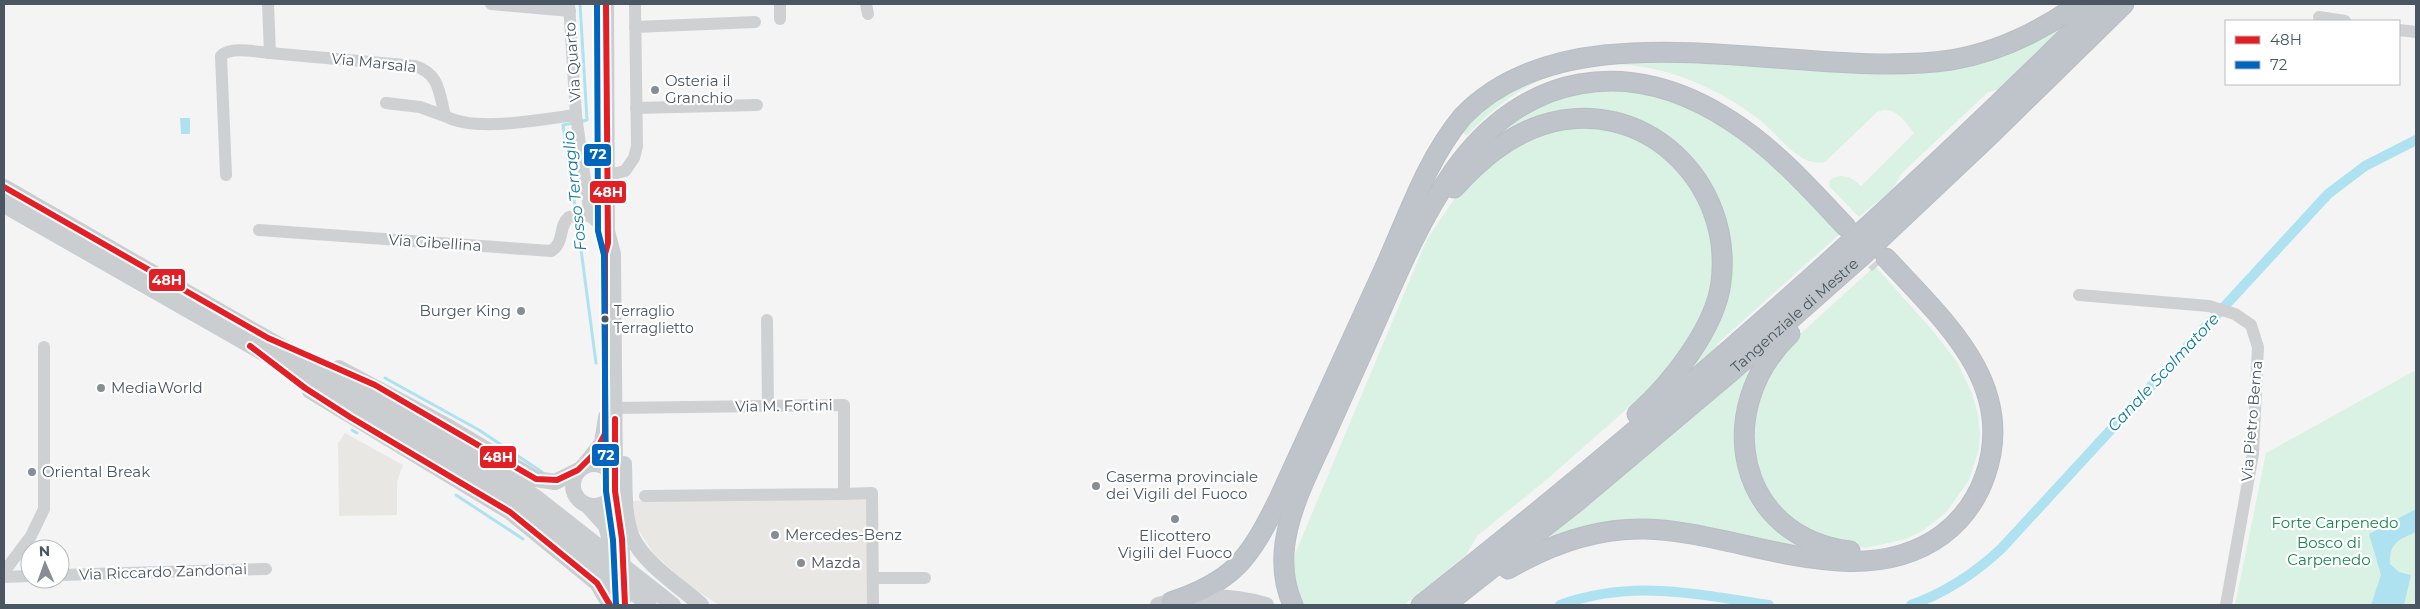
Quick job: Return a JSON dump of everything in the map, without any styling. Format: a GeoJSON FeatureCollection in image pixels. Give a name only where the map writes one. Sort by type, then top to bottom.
{"type":"FeatureCollection","features":[{"type":"Feature","properties":{"kind":"highway"},"geometry":{"type":"LineString","coordinates":[[1164,604],[1198,593],[1222,580],[1246,556],[1254,544],[1278,501],[1430,168],[1463,116],[1504,80],[1542,61],[1575,50],[1626,44],[1701,47],[1861,62],[1953,60],[2026,37],[2079,4]]}},
{"type":"Feature","properties":{"kind":"highway","name":"Tangenziale di Mestre"},"geometry":{"type":"LineString","coordinates":[[1421,605],[1519,527],[1678,395],[1796,291],[1975,126],[2100,4]]}},
{"type":"Feature","properties":{"kind":"highway","name":"Tangenziale di Mestre"},"geometry":{"type":"LineString","coordinates":[[1447,604],[1575,503],[1726,376],[1861,257],[1994,132],[2124,4]]}},
{"type":"Feature","properties":{"kind":"highway"},"geometry":{"type":"LineString","coordinates":[[1293,605],[1285,580],[1284,569],[1285,544],[1293,507],[1410,248],[1453,173],[1492,129],[1520,107],[1544,94],[1571,84],[1599,80],[1633,81],[1658,86],[1697,101],[1721,114],[1774,153],[1850,224],[1780,145],[1729,106],[1689,86],[1665,77],[1632,70],[1595,69],[1574,72],[1540,85],[1507,103],[1484,121],[1463,143],[1438,176],[1410,218],[1388,260]]}},
{"type":"Feature","properties":{"kind":"highway"},"geometry":{"type":"LineString","coordinates":[[1410,248],[1450,193],[1488,155],[1530,130],[1568,119],[1593,119],[1618,124],[1660,142],[1677,155],[1693,172],[1710,203],[1721,243],[1722,269],[1718,294],[1704,330],[1671,377],[1650,402],[1546,492],[1519,527]]}},
{"type":"Feature","properties":{"kind":"highway"},"geometry":{"type":"LineString","coordinates":[[1447,604],[1542,551],[1574,540],[1616,531],[1644,529],[1679,532],[1809,558],[1868,561],[1906,554],[1921,548],[1948,530],[1968,509],[1985,476],[1994,431],[1991,406],[1984,383],[1966,350],[1944,322],[1883,262],[1936,328],[1964,368],[1980,407],[1981,444],[1971,482],[1959,502],[1940,523],[1923,536],[1898,546],[1852,552],[1835,550],[1803,537],[1776,516],[1757,489],[1750,473],[1744,448],[1744,421],[1754,383],[1769,356],[1847,281],[1861,257]]}},
{"type":"Feature","properties":{"kind":"main road"},"geometry":{"type":"LineString","coordinates":[[606,4],[608,237],[605,254],[605,434],[598,450],[573,480],[574,492],[580,502],[588,506],[606,526],[613,548],[623,598]]}},
{"type":"Feature","properties":{"kind":"main road"},"geometry":{"type":"LineString","coordinates":[[4,187],[484,480],[531,511],[594,563],[623,598]]}},
{"type":"Feature","properties":{"kind":"main road"},"geometry":{"type":"LineString","coordinates":[[4,205],[489,466],[613,548],[632,553],[657,578],[697,605]]}},
{"type":"Feature","properties":{"kind":"main road"},"geometry":{"type":"LineString","coordinates":[[608,237],[613,254],[615,408],[613,548],[635,577],[673,605]]}},
{"type":"Feature","properties":{"kind":"main road"},"geometry":{"type":"LineString","coordinates":[[264,345],[311,355],[375,385],[536,479],[555,482],[589,465],[600,465],[609,471],[615,486]]}},
{"type":"Feature","properties":{"kind":"main road"},"geometry":{"type":"LineString","coordinates":[[264,345],[305,388],[350,418],[466,484],[510,512],[597,583],[623,598]]}},
{"type":"Feature","properties":{"kind":"main road"},"geometry":{"type":"LineString","coordinates":[[615,408],[621,419],[626,513],[633,538],[648,558],[701,605]]}},
{"type":"Feature","properties":{"kind":"main road"},"geometry":{"type":"LineString","coordinates":[[588,506],[604,504],[615,486]]}},
{"type":"Feature","properties":{"kind":"main road"},"geometry":{"type":"LineString","coordinates":[[1164,604],[1215,597],[1266,605]]}},
{"type":"Feature","properties":{"kind":"street"},"geometry":{"type":"LineString","coordinates":[[268,4],[270,53]]}},
{"type":"Feature","properties":{"kind":"street"},"geometry":{"type":"LineString","coordinates":[[492,4],[569,7]]}},
{"type":"Feature","properties":{"kind":"street"},"geometry":{"type":"LineString","coordinates":[[608,175],[625,171],[634,158],[637,146],[635,4]]}},
{"type":"Feature","properties":{"kind":"street"},"geometry":{"type":"LineString","coordinates":[[780,4],[780,19]]}},
{"type":"Feature","properties":{"kind":"street","name":"Via Quarto"},"geometry":{"type":"LineString","coordinates":[[569,7],[582,216]]}},
{"type":"Feature","properties":{"kind":"street"},"geometry":{"type":"LineString","coordinates":[[2319,16],[2340,20]]}},
{"type":"Feature","properties":{"kind":"street"},"geometry":{"type":"LineString","coordinates":[[634,27],[755,22]]}},
{"type":"Feature","properties":{"kind":"street"},"geometry":{"type":"LineString","coordinates":[[2400,30],[2416,32]]}},
{"type":"Feature","properties":{"kind":"street","name":"Via Marsala"},"geometry":{"type":"LineString","coordinates":[[226,174],[221,56],[225,52],[270,53],[415,66],[427,70],[434,76],[445,116]]}},
{"type":"Feature","properties":{"kind":"street"},"geometry":{"type":"LineString","coordinates":[[386,103],[420,107],[456,122],[486,124],[558,117],[576,119]]}},
{"type":"Feature","properties":{"kind":"street"},"geometry":{"type":"LineString","coordinates":[[636,108],[757,104]]}},
{"type":"Feature","properties":{"kind":"street"},"geometry":{"type":"LineString","coordinates":[[582,216],[608,214]]}},
{"type":"Feature","properties":{"kind":"street"},"geometry":{"type":"LineString","coordinates":[[582,216],[608,237]]}},
{"type":"Feature","properties":{"kind":"street","name":"Via Gibellina"},"geometry":{"type":"LineString","coordinates":[[259,230],[552,251],[560,242],[566,220],[582,216]]}},
{"type":"Feature","properties":{"kind":"street","name":"Via Pietro Berna"},"geometry":{"type":"LineString","coordinates":[[2079,295],[2209,306],[2235,314],[2251,325],[2258,347],[2253,454],[2226,605]]}},
{"type":"Feature","properties":{"kind":"street"},"geometry":{"type":"LineString","coordinates":[[766,320],[768,406]]}},
{"type":"Feature","properties":{"kind":"street"},"geometry":{"type":"LineString","coordinates":[[4,572],[31,536],[44,509],[44,347]]}},
{"type":"Feature","properties":{"kind":"street","name":"Via M. Fortini"},"geometry":{"type":"LineString","coordinates":[[615,408],[844,405],[844,494]]}},
{"type":"Feature","properties":{"kind":"street"},"geometry":{"type":"LineString","coordinates":[[645,496],[872,493],[874,605]]}},
{"type":"Feature","properties":{"kind":"street","name":"Via Riccardo Zandonai"},"geometry":{"type":"LineString","coordinates":[[70,575],[266,569]]}},
{"type":"Feature","properties":{"kind":"street"},"geometry":{"type":"LineString","coordinates":[[4,577],[20,576]]}},
{"type":"Feature","properties":{"kind":"street"},"geometry":{"type":"LineString","coordinates":[[873,578],[925,578]]}},
{"type":"Feature","properties":{"kind":"shaded area"},"geometry":{"type":"Polygon","coordinates":[[[345,433],[403,465],[397,481],[397,515],[339,516],[338,443],[345,433]]]}},
{"type":"Feature","properties":{"kind":"shaded area"},"geometry":{"type":"Polygon","coordinates":[[[870,499],[870,605],[719,605],[691,587],[654,554],[635,525],[633,501],[870,499]]]}},
{"type":"Feature","properties":{"kind":"green space"},"geometry":{"type":"Polygon","coordinates":[[[2059,27],[2060,30],[2004,88],[1988,92],[1902,173],[1892,190],[1859,217],[1829,186],[1830,180],[1842,176],[1854,180],[1861,186],[1914,133],[1898,115],[1889,110],[1877,112],[1825,162],[1816,163],[1798,155],[1761,121],[1714,91],[1688,79],[1661,71],[1605,64],[1577,68],[1538,81],[1505,101],[1467,135],[1461,132],[1494,96],[1571,57],[1908,66],[2059,27]]]}},
{"type":"Feature","properties":{"kind":"green space"},"geometry":{"type":"Polygon","coordinates":[[[1576,90],[1650,90],[1739,131],[1843,231],[1717,344],[1719,347],[1692,371],[1688,367],[1713,323],[1717,202],[1624,119],[1489,142],[1520,116],[1576,90]]]}},
{"type":"Feature","properties":{"kind":"green space"},"geometry":{"type":"Polygon","coordinates":[[[1562,123],[1636,131],[1703,194],[1720,272],[1695,337],[1644,400],[1637,400],[1545,481],[1477,536],[1466,555],[1404,605],[1303,605],[1294,580],[1295,554],[1427,239],[1462,188],[1487,162],[1562,123]]]}},
{"type":"Feature","properties":{"kind":"green space"},"geometry":{"type":"Polygon","coordinates":[[[1875,266],[1933,331],[1957,362],[1972,393],[1978,415],[1980,433],[1979,449],[1969,480],[1946,513],[1922,531],[1906,539],[1866,548],[1828,541],[1780,510],[1758,476],[1750,419],[1776,356],[1875,266]]]}},
{"type":"Feature","properties":{"kind":"green space"},"geometry":{"type":"Polygon","coordinates":[[[1935,318],[1960,346],[1980,381],[1990,418],[1991,437],[1986,460],[1990,440],[1988,412],[1984,398],[1974,373],[1935,318]]]}},
{"type":"Feature","properties":{"kind":"green space"},"geometry":{"type":"Polygon","coordinates":[[[1750,367],[1756,372],[1745,400],[1740,430],[1742,454],[1750,478],[1761,500],[1776,519],[1794,535],[1826,551],[1641,526],[1599,531],[1545,546],[1542,545],[1542,542],[1750,367]]]}},
{"type":"Feature","properties":{"kind":"green space","name":"Forte Carpenedo"},"geometry":{"type":"Polygon","coordinates":[[[2416,370],[2416,605],[2235,605],[2266,453],[2416,370]]]}},
{"type":"Feature","properties":{"kind":"green space"},"geometry":{"type":"Polygon","coordinates":[[[1986,460],[1974,490],[1967,501],[1986,460]]]}},
{"type":"Feature","properties":{"kind":"green space"},"geometry":{"type":"Polygon","coordinates":[[[1963,505],[1959,512],[1939,530],[1916,544],[1891,553],[1864,557],[1839,555],[1826,551],[1848,552],[1894,548],[1933,533],[1963,505]]]}},
{"type":"Feature","properties":{"kind":"water"},"geometry":{"type":"Polygon","coordinates":[[[180,118],[190,118],[190,134],[181,134],[180,118]]]}},
{"type":"Feature","properties":{"kind":"water"},"geometry":{"type":"Polygon","coordinates":[[[2416,509],[2416,532],[2396,543],[2393,546],[2390,557],[2390,564],[2399,572],[2411,575],[2404,605],[2371,605],[2381,575],[2369,534],[2416,509]]]}},
{"type":"Feature","properties":{"kind":"waterway","name":"Fosso Terraglio"},"geometry":{"type":"LineString","coordinates":[[579,122],[587,120],[580,4]]}},
{"type":"Feature","properties":{"kind":"waterway","name":"Fosso Terraglio"},"geometry":{"type":"LineString","coordinates":[[573,123],[563,125],[576,213]]}},
{"type":"Feature","properties":{"kind":"waterway","name":"Canale Scolmatore"},"geometry":{"type":"LineString","coordinates":[[1911,605],[1936,595],[1959,582],[2001,549],[2328,194],[2365,166],[2416,140]]}},
{"type":"Feature","properties":{"kind":"waterway","name":"Fosso Terraglio"},"geometry":{"type":"LineString","coordinates":[[577,219],[596,363]]}},
{"type":"Feature","properties":{"kind":"waterway","name":"Fosso Terraglio"},"geometry":{"type":"LineString","coordinates":[[385,378],[479,430],[542,472]]}},
{"type":"Feature","properties":{"kind":"waterway","name":"Fosso Terraglio"},"geometry":{"type":"LineString","coordinates":[[352,430],[357,433]]}},
{"type":"Feature","properties":{"kind":"waterway","name":"Fosso Terraglio"},"geometry":{"type":"LineString","coordinates":[[456,495],[523,539]]}},
{"type":"Feature","properties":{"kind":"waterway","name":"Canale Scolmatore"},"geometry":{"type":"LineString","coordinates":[[1560,605],[1613,592],[1639,591],[1690,593],[1769,605]]}},
{"type":"Feature","properties":{"kind":"tunnel"},"geometry":{"type":"LineString","coordinates":[[1857,240],[1879,265]]}},
{"type":"Feature","properties":{"kind":"transit line","name":"72"},"geometry":{"type":"LineString","coordinates":[[597,4],[598,231],[604,255],[606,491],[613,540],[616,605]]}},
{"type":"Feature","properties":{"kind":"transit line","name":"48H"},"geometry":{"type":"LineString","coordinates":[[4,187],[268,338],[375,385],[536,479],[557,480],[578,470],[595,453],[605,434],[605,254],[608,243],[606,4]]}},
{"type":"Feature","properties":{"kind":"transit line","name":"48H"},"geometry":{"type":"LineString","coordinates":[[250,346],[305,388],[350,417],[510,512],[597,583],[610,605]]}},
{"type":"Feature","properties":{"kind":"transit line","name":"48H"},"geometry":{"type":"LineString","coordinates":[[615,419],[615,491],[622,539],[625,605]]}},
{"type":"Feature","properties":{"kind":"place","name":"Osteria il Granchio"},"geometry":{"type":"Point","coordinates":[655,90]}},
{"type":"Feature","properties":{"kind":"place","name":"Burger King"},"geometry":{"type":"Point","coordinates":[521,311]}},
{"type":"Feature","properties":{"kind":"place","name":"Terraglio Terraglietto"},"geometry":{"type":"Point","coordinates":[605,319]}},
{"type":"Feature","properties":{"kind":"place","name":"MediaWorld"},"geometry":{"type":"Point","coordinates":[101,388]}},
{"type":"Feature","properties":{"kind":"place","name":"Oriental Break"},"geometry":{"type":"Point","coordinates":[32,472]}},
{"type":"Feature","properties":{"kind":"place","name":"Caserma provinciale dei Vigili del Fuoco"},"geometry":{"type":"Point","coordinates":[1096,486]}},
{"type":"Feature","properties":{"kind":"place","name":"Elicottero Vigili del Fuoco"},"geometry":{"type":"Point","coordinates":[1175,519]}},
{"type":"Feature","properties":{"kind":"place","name":"Mercedes-Benz"},"geometry":{"type":"Point","coordinates":[775,535]}},
{"type":"Feature","properties":{"kind":"place","name":"Mazda"},"geometry":{"type":"Point","coordinates":[801,563]}},
{"type":"Feature","properties":{"kind":"park label","name":"Bosco di Carpenedo"},"geometry":{"type":"Point","coordinates":[2329,552]}}]}
